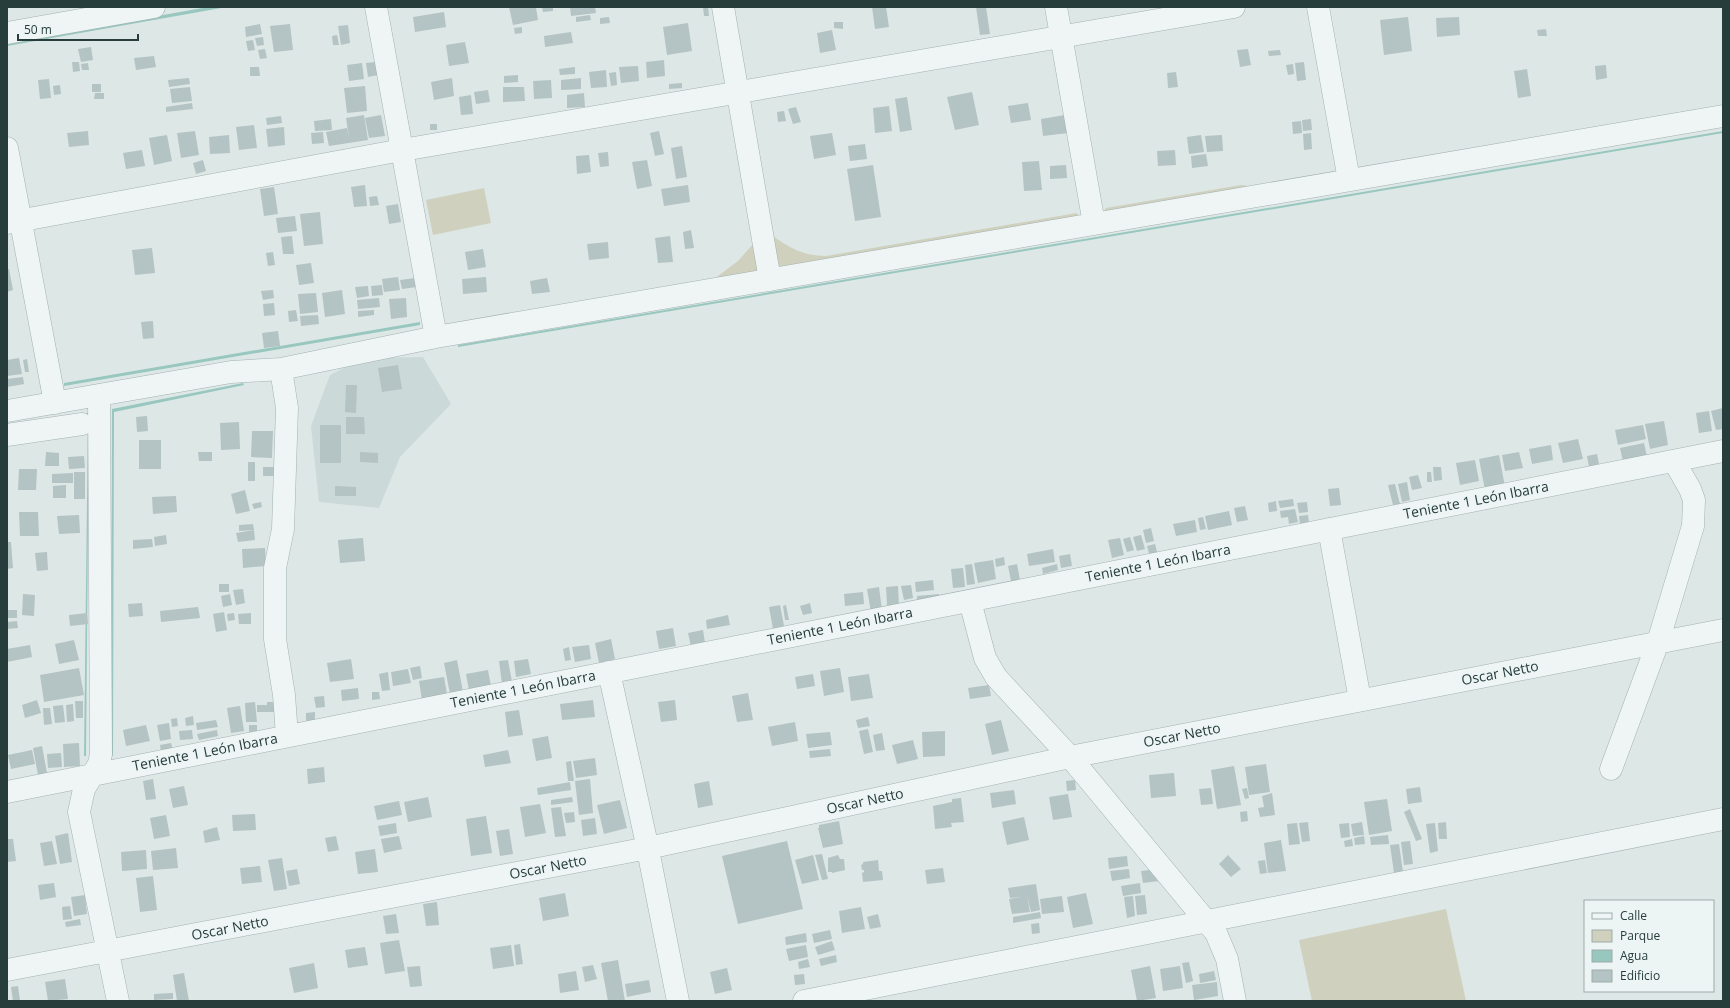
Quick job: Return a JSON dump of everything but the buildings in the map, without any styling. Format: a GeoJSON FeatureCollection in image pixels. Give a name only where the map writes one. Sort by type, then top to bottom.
{"type":"FeatureCollection","features":[{"type":"Feature","properties":{"kind":"street"},"geometry":{"type":"LineString","coordinates":[[7,33],[154,7]]}},
{"type":"Feature","properties":{"kind":"street"},"geometry":{"type":"LineString","coordinates":[[376,7],[436,337]]}},
{"type":"Feature","properties":{"kind":"street"},"geometry":{"type":"LineString","coordinates":[[723,7],[770,280]]}},
{"type":"Feature","properties":{"kind":"street"},"geometry":{"type":"LineString","coordinates":[[1056,7],[1094,224]]}},
{"type":"Feature","properties":{"kind":"street"},"geometry":{"type":"LineString","coordinates":[[14,222],[402,150],[1234,7]]}},
{"type":"Feature","properties":{"kind":"street"},"geometry":{"type":"LineString","coordinates":[[1318,7],[1349,180]]}},
{"type":"Feature","properties":{"kind":"street"},"geometry":{"type":"LineString","coordinates":[[7,411],[231,372],[281,369],[436,337],[1723,116]]}},
{"type":"Feature","properties":{"kind":"street"},"geometry":{"type":"LineString","coordinates":[[7,148],[14,222],[55,403]]}},
{"type":"Feature","properties":{"kind":"street"},"geometry":{"type":"LineString","coordinates":[[281,369],[287,408],[283,529],[275,568],[275,640],[284,695],[287,736]]}},
{"type":"Feature","properties":{"kind":"street"},"geometry":{"type":"LineString","coordinates":[[99,395],[91,423],[101,754],[99,764],[84,789],[79,812],[118,1001]]}},
{"type":"Feature","properties":{"kind":"street"},"geometry":{"type":"LineString","coordinates":[[7,435],[91,423]]}},
{"type":"Feature","properties":{"kind":"street","name":"Teniente 1 León Ibarra"},"geometry":{"type":"LineString","coordinates":[[7,792],[1723,451]]}},
{"type":"Feature","properties":{"kind":"street"},"geometry":{"type":"LineString","coordinates":[[1611,770],[1658,642],[1693,526],[1694,500],[1690,489],[1674,461]]}},
{"type":"Feature","properties":{"kind":"street"},"geometry":{"type":"LineString","coordinates":[[1330,529],[1360,700]]}},
{"type":"Feature","properties":{"kind":"street"},"geometry":{"type":"LineString","coordinates":[[970,601],[985,658],[996,677],[1070,757],[1216,933],[1227,959],[1235,1001]]}},
{"type":"Feature","properties":{"kind":"street","name":"Oscar Netto"},"geometry":{"type":"LineString","coordinates":[[7,970],[648,848],[1070,757],[1723,630]]}},
{"type":"Feature","properties":{"kind":"street"},"geometry":{"type":"LineString","coordinates":[[609,672],[648,848],[678,1001]]}},
{"type":"Feature","properties":{"kind":"street"},"geometry":{"type":"LineString","coordinates":[[804,1001],[1723,820]]}},
{"type":"Feature","properties":{"kind":"shaded area"},"geometry":{"type":"Polygon","coordinates":[[[423,357],[451,404],[400,457],[379,508],[319,502],[311,426],[330,375],[363,358],[423,357]]]}},
{"type":"Feature","properties":{"kind":"green space"},"geometry":{"type":"Polygon","coordinates":[[[1241,185],[1256,187],[1104,213],[1106,208],[1241,185]]]}},
{"type":"Feature","properties":{"kind":"green space"},"geometry":{"type":"Polygon","coordinates":[[[484,188],[491,223],[433,235],[426,200],[484,188]]]}},
{"type":"Feature","properties":{"kind":"green space"},"geometry":{"type":"Polygon","coordinates":[[[1077,213],[1079,217],[714,279],[738,261],[755,242],[770,234],[796,250],[818,256],[826,256],[1077,213]]]}},
{"type":"Feature","properties":{"kind":"green space"},"geometry":{"type":"Polygon","coordinates":[[[1446,909],[1466,1001],[1312,1001],[1299,940],[1446,909]]]}},
{"type":"Feature","properties":{"kind":"water"},"geometry":{"type":"Polygon","coordinates":[[[208,7],[227,7],[7,46],[7,43],[208,7]]]}},
{"type":"Feature","properties":{"kind":"water"},"geometry":{"type":"Polygon","coordinates":[[[1723,131],[1723,133],[458,347],[458,345],[1723,131]]]}},
{"type":"Feature","properties":{"kind":"water"},"geometry":{"type":"Polygon","coordinates":[[[420,322],[420,325],[64,386],[64,383],[420,322]]]}},
{"type":"Feature","properties":{"kind":"water"},"geometry":{"type":"Polygon","coordinates":[[[243,383],[244,385],[114,412],[113,756],[111,755],[112,409],[243,383]]]}},
{"type":"Feature","properties":{"kind":"water"},"geometry":{"type":"Polygon","coordinates":[[[89,413],[86,756],[84,756],[88,415],[7,427],[89,413]]]}}]}
